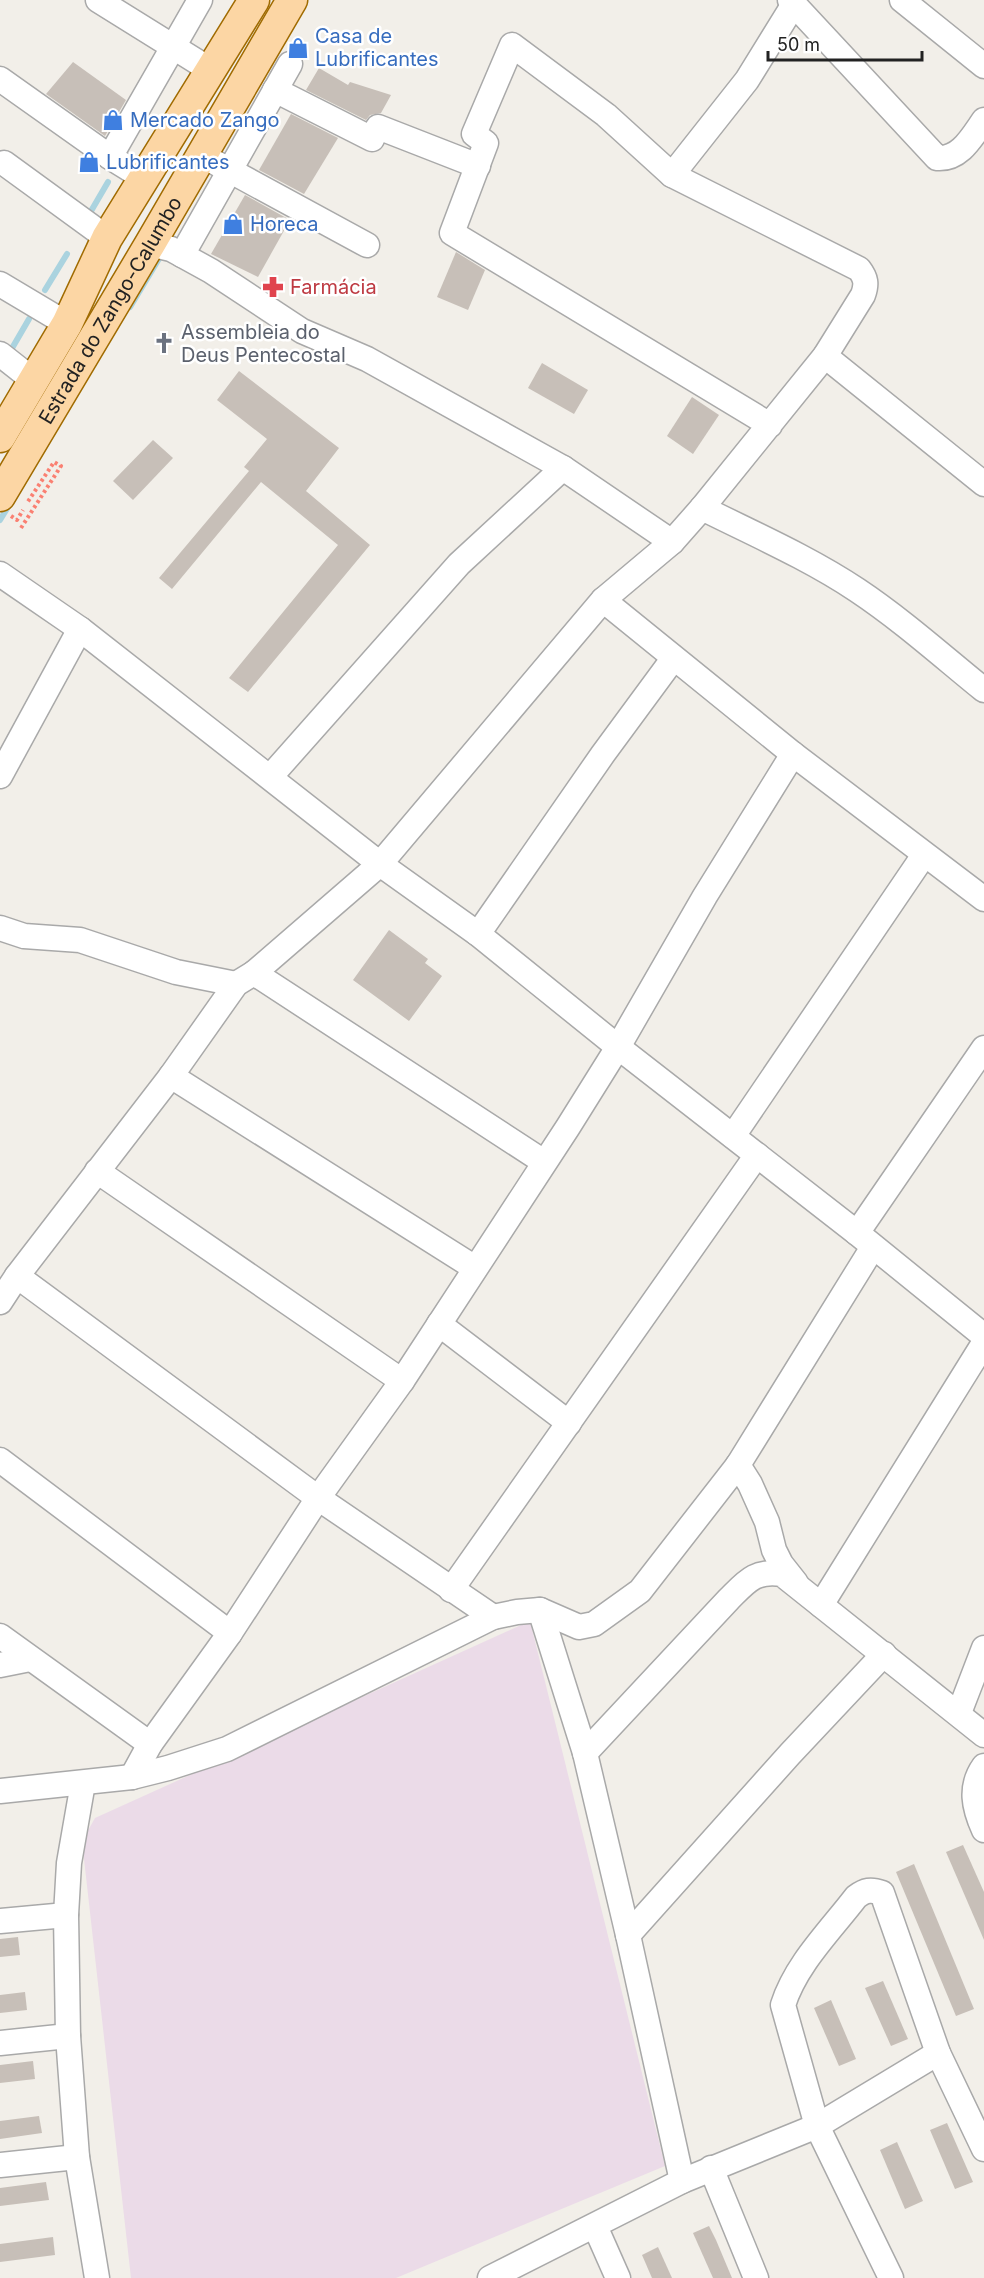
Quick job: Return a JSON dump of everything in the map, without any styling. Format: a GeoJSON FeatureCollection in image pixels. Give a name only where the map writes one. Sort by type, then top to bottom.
{"type":"FeatureCollection","features":[{"type":"Feature","properties":{"kind":"main road","name":"Estrada do Zango-Calumbo"},"geometry":{"type":"LineString","coordinates":[[0,437],[8,402],[33,380],[67,324],[107,238],[254,0]]}},
{"type":"Feature","properties":{"kind":"main road","name":"Estrada do Zango-Calumbo"},"geometry":{"type":"LineString","coordinates":[[0,496],[292,0]]}},
{"type":"Feature","properties":{"kind":"street"},"geometry":{"type":"LineString","coordinates":[[98,0],[212,71]]}},
{"type":"Feature","properties":{"kind":"street"},"geometry":{"type":"LineString","coordinates":[[110,157],[200,0]]}},
{"type":"Feature","properties":{"kind":"street"},"geometry":{"type":"LineString","coordinates":[[902,0],[984,66]]}},
{"type":"Feature","properties":{"kind":"street"},"geometry":{"type":"LineString","coordinates":[[672,175],[747,80],[792,2],[937,158],[946,159],[966,146],[984,120]]}},
{"type":"Feature","properties":{"kind":"street"},"geometry":{"type":"LineString","coordinates":[[0,1302],[16,1276],[245,979],[380,864],[603,600],[672,542],[702,508],[770,425],[825,356],[863,295],[866,285],[864,276],[858,269],[672,175],[606,115],[512,45],[474,134],[486,143],[452,232],[770,425]]}},
{"type":"Feature","properties":{"kind":"street"},"geometry":{"type":"LineString","coordinates":[[182,255],[290,64]]}},
{"type":"Feature","properties":{"kind":"street"},"geometry":{"type":"LineString","coordinates":[[0,79],[110,157],[144,178]]}},
{"type":"Feature","properties":{"kind":"street"},"geometry":{"type":"LineString","coordinates":[[275,90],[372,139],[378,127],[478,166]]}},
{"type":"Feature","properties":{"kind":"street"},"geometry":{"type":"LineString","coordinates":[[202,156],[367,245]]}},
{"type":"Feature","properties":{"kind":"street"},"geometry":{"type":"LineString","coordinates":[[4,163],[107,238]]}},
{"type":"Feature","properties":{"kind":"street"},"geometry":{"type":"LineString","coordinates":[[150,244],[171,249],[226,281],[302,331],[367,359],[563,468],[672,542]]}},
{"type":"Feature","properties":{"kind":"street"},"geometry":{"type":"LineString","coordinates":[[0,284],[67,324]]}},
{"type":"Feature","properties":{"kind":"street"},"geometry":{"type":"LineString","coordinates":[[0,354],[33,380]]}},
{"type":"Feature","properties":{"kind":"street"},"geometry":{"type":"LineString","coordinates":[[825,356],[984,484]]}},
{"type":"Feature","properties":{"kind":"street"},"geometry":{"type":"LineString","coordinates":[[270,777],[459,564],[563,468]]}},
{"type":"Feature","properties":{"kind":"street"},"geometry":{"type":"LineString","coordinates":[[702,508],[855,589],[895,617],[984,690]]}},
{"type":"Feature","properties":{"kind":"street"},"geometry":{"type":"LineString","coordinates":[[0,574],[80,628],[380,864],[478,934],[984,1336]]}},
{"type":"Feature","properties":{"kind":"street"},"geometry":{"type":"LineString","coordinates":[[603,600],[793,754],[984,899]]}},
{"type":"Feature","properties":{"kind":"street"},"geometry":{"type":"LineString","coordinates":[[0,776],[80,628]]}},
{"type":"Feature","properties":{"kind":"street"},"geometry":{"type":"LineString","coordinates":[[478,934],[603,754],[673,659]]}},
{"type":"Feature","properties":{"kind":"street"},"geometry":{"type":"LineString","coordinates":[[132,1777],[150,1744],[230,1633],[318,1498],[402,1381],[568,1127],[618,1047],[705,896],[793,754]]}},
{"type":"Feature","properties":{"kind":"street"},"geometry":{"type":"LineString","coordinates":[[733,1136],[924,855]]}},
{"type":"Feature","properties":{"kind":"street"},"geometry":{"type":"LineString","coordinates":[[0,928],[24,936],[80,940],[177,972],[245,979],[544,1162]]}},
{"type":"Feature","properties":{"kind":"street"},"geometry":{"type":"LineString","coordinates":[[0,1791],[132,1777],[227,1749],[494,1617],[540,1610],[579,1627],[594,1624],[618,1609],[640,1591],[738,1465],[865,1240],[984,1048]]}},
{"type":"Feature","properties":{"kind":"street"},"geometry":{"type":"LineString","coordinates":[[171,1076],[476,1268]]}},
{"type":"Feature","properties":{"kind":"street"},"geometry":{"type":"LineString","coordinates":[[451,1590],[758,1155]]}},
{"type":"Feature","properties":{"kind":"street"},"geometry":{"type":"LineString","coordinates":[[96,1171],[402,1381]]}},
{"type":"Feature","properties":{"kind":"street"},"geometry":{"type":"LineString","coordinates":[[16,1276],[318,1498],[494,1617]]}},
{"type":"Feature","properties":{"kind":"street"},"geometry":{"type":"LineString","coordinates":[[439,1324],[569,1423]]}},
{"type":"Feature","properties":{"kind":"street"},"geometry":{"type":"LineString","coordinates":[[812,1598],[984,1343]]}},
{"type":"Feature","properties":{"kind":"street"},"geometry":{"type":"LineString","coordinates":[[0,1460],[230,1633]]}},
{"type":"Feature","properties":{"kind":"street"},"geometry":{"type":"LineString","coordinates":[[738,1465],[763,1512],[774,1551],[781,1564],[812,1598]]}},
{"type":"Feature","properties":{"kind":"street"},"geometry":{"type":"LineString","coordinates":[[585,1753],[747,1582],[768,1572],[782,1574],[984,1735]]}},
{"type":"Feature","properties":{"kind":"street"},"geometry":{"type":"LineString","coordinates":[[540,1610],[585,1753],[682,2181]]}},
{"type":"Feature","properties":{"kind":"street"},"geometry":{"type":"LineString","coordinates":[[0,1636],[150,1744]]}},
{"type":"Feature","properties":{"kind":"street"},"geometry":{"type":"LineString","coordinates":[[959,1713],[984,1648]]}},
{"type":"Feature","properties":{"kind":"street"},"geometry":{"type":"LineString","coordinates":[[628,1935],[790,1754],[884,1654]]}},
{"type":"Feature","properties":{"kind":"street"},"geometry":{"type":"LineString","coordinates":[[0,1665],[30,1659]]}},
{"type":"Feature","properties":{"kind":"street"},"geometry":{"type":"LineString","coordinates":[[984,1766],[977,1775],[974,1792],[975,1812],[984,1830]]}},
{"type":"Feature","properties":{"kind":"street"},"geometry":{"type":"LineString","coordinates":[[83,1783],[69,1863],[66,1915],[68,2036],[77,2157],[97,2278]]}},
{"type":"Feature","properties":{"kind":"street"},"geometry":{"type":"LineString","coordinates":[[891,2278],[817,2126],[783,2005],[789,1988],[800,1970],[856,1897],[864,1891],[872,1890],[882,1893],[938,2053],[984,2150]]}},
{"type":"Feature","properties":{"kind":"street"},"geometry":{"type":"LineString","coordinates":[[0,1921],[66,1915]]}},
{"type":"Feature","properties":{"kind":"street"},"geometry":{"type":"LineString","coordinates":[[0,2043],[68,2036]]}},
{"type":"Feature","properties":{"kind":"street"},"geometry":{"type":"LineString","coordinates":[[490,2278],[682,2181],[817,2126],[938,2053]]}},
{"type":"Feature","properties":{"kind":"street"},"geometry":{"type":"LineString","coordinates":[[0,2165],[77,2157]]}},
{"type":"Feature","properties":{"kind":"street"},"geometry":{"type":"LineString","coordinates":[[711,2168],[756,2278]]}},
{"type":"Feature","properties":{"kind":"street"},"geometry":{"type":"LineString","coordinates":[[594,2226],[618,2278]]}},
{"type":"Feature","properties":{"kind":"path"},"geometry":{"type":"LineString","coordinates":[[17,520],[54,462],[61,466],[21,528]]}},
{"type":"Feature","properties":{"kind":"shaded area"},"geometry":{"type":"Polygon","coordinates":[[[530,1621],[665,2166],[396,2278],[131,2278],[82,1841],[95,1818],[530,1621]]]}},
{"type":"Feature","properties":{"kind":"building"},"geometry":{"type":"Polygon","coordinates":[[[73,62],[126,100],[105,136],[46,94],[73,62]]]}},
{"type":"Feature","properties":{"kind":"building"},"geometry":{"type":"Polygon","coordinates":[[[319,68],[348,85],[350,82],[391,95],[381,113],[370,115],[366,120],[306,90],[319,68]]]}},
{"type":"Feature","properties":{"kind":"building"},"geometry":{"type":"Polygon","coordinates":[[[291,114],[338,138],[304,194],[259,170],[291,114]]]}},
{"type":"Feature","properties":{"kind":"building"},"geometry":{"type":"Polygon","coordinates":[[[245,195],[290,220],[258,277],[211,254],[245,195]]]}},
{"type":"Feature","properties":{"kind":"building"},"geometry":{"type":"Polygon","coordinates":[[[456,252],[485,270],[468,310],[437,297],[456,252]]]}},
{"type":"Feature","properties":{"kind":"building"},"geometry":{"type":"Polygon","coordinates":[[[542,363],[588,390],[574,414],[528,388],[542,363]]]}},
{"type":"Feature","properties":{"kind":"building"},"geometry":{"type":"Polygon","coordinates":[[[239,371],[339,448],[306,491],[370,545],[248,692],[229,678],[338,545],[261,482],[172,589],[159,578],[249,471],[244,467],[267,439],[217,400],[239,371]]]}},
{"type":"Feature","properties":{"kind":"building"},"geometry":{"type":"Polygon","coordinates":[[[692,397],[719,415],[693,454],[667,436],[692,397]]]}},
{"type":"Feature","properties":{"kind":"building"},"geometry":{"type":"Polygon","coordinates":[[[153,440],[173,458],[133,500],[113,481],[153,440]]]}},
{"type":"Feature","properties":{"kind":"building"},"geometry":{"type":"Polygon","coordinates":[[[389,930],[428,959],[425,963],[442,976],[409,1021],[353,980],[389,930]]]}},
{"type":"Feature","properties":{"kind":"building"},"geometry":{"type":"Polygon","coordinates":[[[963,1845],[984,1892],[984,1940],[946,1852],[963,1845]]]}},
{"type":"Feature","properties":{"kind":"building"},"geometry":{"type":"Polygon","coordinates":[[[914,1864],[974,2009],[956,2016],[896,1872],[914,1864]]]}},
{"type":"Feature","properties":{"kind":"building"},"geometry":{"type":"Polygon","coordinates":[[[18,1937],[20,1955],[0,1957],[0,1939],[18,1937]]]}},
{"type":"Feature","properties":{"kind":"building"},"geometry":{"type":"Polygon","coordinates":[[[883,1981],[908,2039],[891,2046],[865,1988],[883,1981]]]}},
{"type":"Feature","properties":{"kind":"building"},"geometry":{"type":"Polygon","coordinates":[[[25,1992],[27,2010],[0,2013],[0,1995],[25,1992]]]}},
{"type":"Feature","properties":{"kind":"building"},"geometry":{"type":"Polygon","coordinates":[[[831,2000],[856,2059],[839,2066],[814,2008],[831,2000]]]}},
{"type":"Feature","properties":{"kind":"building"},"geometry":{"type":"Polygon","coordinates":[[[33,2061],[35,2079],[0,2083],[0,2065],[33,2061]]]}},
{"type":"Feature","properties":{"kind":"building"},"geometry":{"type":"Polygon","coordinates":[[[39,2116],[42,2133],[0,2139],[0,2121],[39,2116]]]}},
{"type":"Feature","properties":{"kind":"building"},"geometry":{"type":"Polygon","coordinates":[[[947,2123],[973,2182],[955,2189],[930,2130],[947,2123]]]}},
{"type":"Feature","properties":{"kind":"building"},"geometry":{"type":"Polygon","coordinates":[[[897,2142],[923,2201],[905,2209],[880,2150],[897,2142]]]}},
{"type":"Feature","properties":{"kind":"building"},"geometry":{"type":"Polygon","coordinates":[[[46,2182],[49,2200],[0,2206],[0,2188],[46,2182]]]}},
{"type":"Feature","properties":{"kind":"building"},"geometry":{"type":"Polygon","coordinates":[[[709,2226],[732,2278],[713,2278],[693,2233],[709,2226]]]}},
{"type":"Feature","properties":{"kind":"building"},"geometry":{"type":"Polygon","coordinates":[[[53,2237],[55,2255],[0,2262],[0,2244],[53,2237]]]}},
{"type":"Feature","properties":{"kind":"building"},"geometry":{"type":"Polygon","coordinates":[[[658,2247],[672,2278],[652,2278],[642,2255],[658,2247]]]}},
{"type":"Feature","properties":{"kind":"waterway"},"geometry":{"type":"LineString","coordinates":[[87,218],[108,182]]}},
{"type":"Feature","properties":{"kind":"waterway"},"geometry":{"type":"LineString","coordinates":[[45,290],[67,254]]}},
{"type":"Feature","properties":{"kind":"waterway"},"geometry":{"type":"LineString","coordinates":[[130,307],[160,257]]}},
{"type":"Feature","properties":{"kind":"waterway"},"geometry":{"type":"LineString","coordinates":[[11,350],[29,319]]}},
{"type":"Feature","properties":{"kind":"waterway"},"geometry":{"type":"LineString","coordinates":[[0,520],[11,502]]}},
{"type":"Feature","properties":{"kind":"place","name":"Casa de Lubrificantes"},"geometry":{"type":"Point","coordinates":[298,48]}},
{"type":"Feature","properties":{"kind":"place","name":"Mercado Zango"},"geometry":{"type":"Point","coordinates":[113,120]}},
{"type":"Feature","properties":{"kind":"place","name":"Lubrificantes"},"geometry":{"type":"Point","coordinates":[89,162]}},
{"type":"Feature","properties":{"kind":"place","name":"Horeca"},"geometry":{"type":"Point","coordinates":[233,224]}},
{"type":"Feature","properties":{"kind":"place","name":"Farmácia"},"geometry":{"type":"Point","coordinates":[273,287]}},
{"type":"Feature","properties":{"kind":"place","name":"Assembleia do Deus Pentecostal"},"geometry":{"type":"Point","coordinates":[164,343]}}]}
